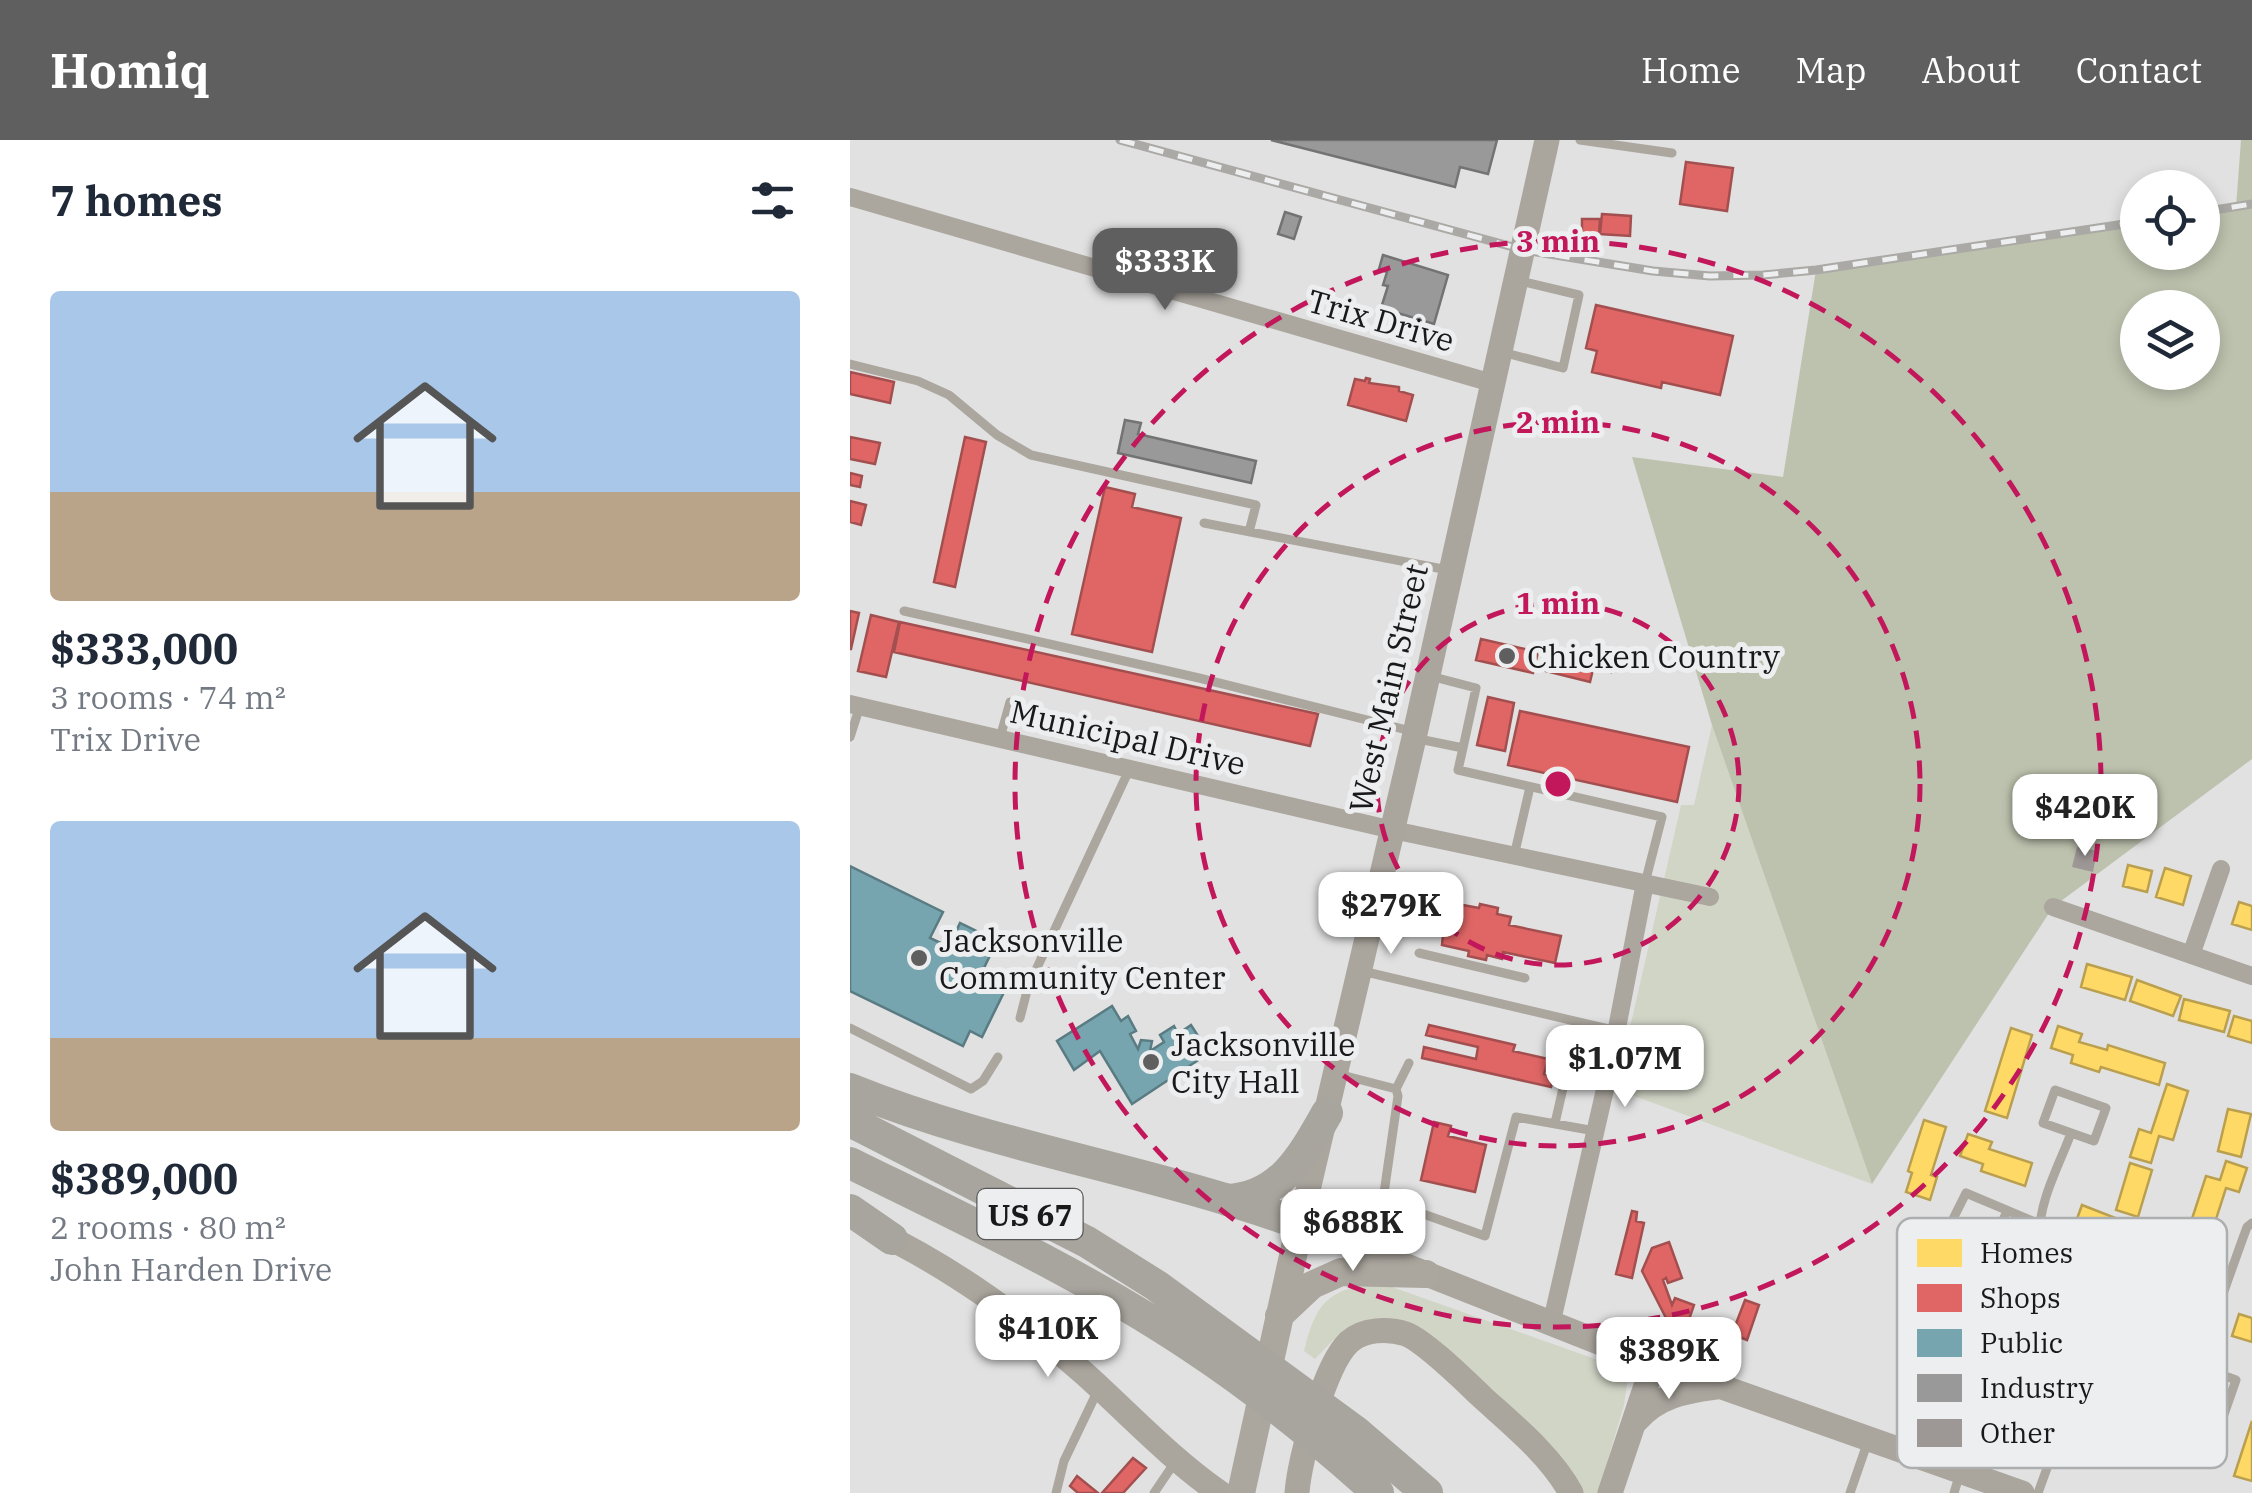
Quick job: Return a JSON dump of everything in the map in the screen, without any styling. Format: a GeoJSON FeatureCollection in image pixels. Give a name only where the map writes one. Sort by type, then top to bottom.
{"type":"FeatureCollection","features":[{"type":"Feature","properties":{"kind":"highway"},"geometry":{"type":"LineString","coordinates":[[850,1089],[971,1131],[1300,1224]]}},
{"type":"Feature","properties":{"kind":"highway"},"geometry":{"type":"LineString","coordinates":[[1226,1200],[1244,1199],[1271,1188],[1298,1163],[1327,1114]]}},
{"type":"Feature","properties":{"kind":"highway","name":"US 67"},"geometry":{"type":"LineString","coordinates":[[850,1121],[1087,1242],[1347,1445],[1427,1493]]}},
{"type":"Feature","properties":{"kind":"highway","name":"US 67"},"geometry":{"type":"LineString","coordinates":[[850,1163],[1199,1333]]}},
{"type":"Feature","properties":{"kind":"highway"},"geometry":{"type":"LineString","coordinates":[[850,1210],[892,1239]]}},
{"type":"Feature","properties":{"kind":"highway","name":"US 67"},"geometry":{"type":"LineString","coordinates":[[1347,1445],[1378,1493]]}},
{"type":"Feature","properties":{"kind":"main road","name":"West Main Street"},"geometry":{"type":"LineString","coordinates":[[1241,1493],[1547,140]]}},
{"type":"Feature","properties":{"kind":"main road"},"geometry":{"type":"LineString","coordinates":[[850,1219],[892,1239],[972,1288],[1040,1338],[1177,1460],[1220,1493]]}},
{"type":"Feature","properties":{"kind":"main road"},"geometry":{"type":"LineString","coordinates":[[1300,1224],[1551,1325],[1869,1438],[1897,1452]]}},
{"type":"Feature","properties":{"kind":"main road"},"geometry":{"type":"LineString","coordinates":[[1278,1317],[1312,1285],[1341,1272],[1426,1274]]}},
{"type":"Feature","properties":{"kind":"main road"},"geometry":{"type":"LineString","coordinates":[[1297,1493],[1307,1440],[1336,1357],[1362,1333],[1380,1330],[1410,1335],[1467,1383],[1554,1466],[1571,1493]]}},
{"type":"Feature","properties":{"kind":"main road"},"geometry":{"type":"LineString","coordinates":[[1610,1493],[1654,1362]]}},
{"type":"Feature","properties":{"kind":"main road"},"geometry":{"type":"LineString","coordinates":[[1633,1425],[1644,1411],[1667,1397],[1682,1391],[1720,1387]]}},
{"type":"Feature","properties":{"kind":"main road"},"geometry":{"type":"LineString","coordinates":[[1929,1468],[1957,1482],[2013,1492]]}},
{"type":"Feature","properties":{"kind":"street","name":"Trix Drive"},"geometry":{"type":"LineString","coordinates":[[850,197],[1492,383]]}},
{"type":"Feature","properties":{"kind":"street","name":"Municipal Drive"},"geometry":{"type":"LineString","coordinates":[[855,705],[1393,830],[1710,897]]}},
{"type":"Feature","properties":{"kind":"street"},"geometry":{"type":"LineString","coordinates":[[2191,955],[2221,868]]}},
{"type":"Feature","properties":{"kind":"street"},"geometry":{"type":"LineString","coordinates":[[1551,1325],[1617,1031],[1645,884]]}},
{"type":"Feature","properties":{"kind":"street"},"geometry":{"type":"LineString","coordinates":[[2053,907],[2252,976]]}},
{"type":"Feature","properties":{"kind":"lane"},"geometry":{"type":"LineString","coordinates":[[1580,140],[1672,153]]}},
{"type":"Feature","properties":{"kind":"lane"},"geometry":{"type":"LineString","coordinates":[[1500,352],[1563,368],[1579,295],[1517,280]]}},
{"type":"Feature","properties":{"kind":"lane"},"geometry":{"type":"LineString","coordinates":[[850,364],[918,380],[949,395],[997,435],[1031,454],[1256,505],[1249,532]]}},
{"type":"Feature","properties":{"kind":"lane"},"geometry":{"type":"LineString","coordinates":[[1204,523],[1450,571]]}},
{"type":"Feature","properties":{"kind":"lane"},"geometry":{"type":"LineString","coordinates":[[904,611],[1216,682],[1463,748]]}},
{"type":"Feature","properties":{"kind":"lane"},"geometry":{"type":"LineString","coordinates":[[1427,675],[1476,688],[1458,770],[1662,816],[1645,884]]}},
{"type":"Feature","properties":{"kind":"lane"},"geometry":{"type":"LineString","coordinates":[[1000,738],[1010,702]]}},
{"type":"Feature","properties":{"kind":"lane"},"geometry":{"type":"LineString","coordinates":[[850,737],[855,705]]}},
{"type":"Feature","properties":{"kind":"lane"},"geometry":{"type":"LineString","coordinates":[[1020,1018],[1028,986],[1130,768]]}},
{"type":"Feature","properties":{"kind":"lane"},"geometry":{"type":"LineString","coordinates":[[1514,856],[1530,788]]}},
{"type":"Feature","properties":{"kind":"lane"},"geometry":{"type":"LineString","coordinates":[[1418,953],[1525,978]]}},
{"type":"Feature","properties":{"kind":"lane"},"geometry":{"type":"LineString","coordinates":[[1359,971],[1617,1031]]}},
{"type":"Feature","properties":{"kind":"lane"},"geometry":{"type":"LineString","coordinates":[[1554,1124],[1578,1023]]}},
{"type":"Feature","properties":{"kind":"lane"},"geometry":{"type":"LineString","coordinates":[[850,1028],[971,1089],[983,1082],[998,1057]]}},
{"type":"Feature","properties":{"kind":"lane"},"geometry":{"type":"LineString","coordinates":[[1409,1063],[1396,1090],[1384,1198],[1484,1236],[1513,1120],[1520,1117],[1595,1132]]}},
{"type":"Feature","properties":{"kind":"lane"},"geometry":{"type":"LineString","coordinates":[[1338,1074],[1396,1090]]}},
{"type":"Feature","properties":{"kind":"lane"},"geometry":{"type":"LineString","coordinates":[[2055,1090],[2106,1108],[2094,1141],[2071,1133],[2043,1123],[2055,1090]]}},
{"type":"Feature","properties":{"kind":"lane"},"geometry":{"type":"LineString","coordinates":[[2043,1218],[2071,1133]]}},
{"type":"Feature","properties":{"kind":"lane"},"geometry":{"type":"LineString","coordinates":[[1954,1218],[1966,1193],[2024,1218]]}},
{"type":"Feature","properties":{"kind":"lane"},"geometry":{"type":"LineString","coordinates":[[2004,1218],[2007,1211]]}},
{"type":"Feature","properties":{"kind":"lane"},"geometry":{"type":"LineString","coordinates":[[2227,1283],[2247,1227],[2252,1223]]}},
{"type":"Feature","properties":{"kind":"lane"},"geometry":{"type":"LineString","coordinates":[[2227,1377],[2236,1380],[2227,1406]]}},
{"type":"Feature","properties":{"kind":"lane"},"geometry":{"type":"LineString","coordinates":[[1056,1493],[1064,1461],[1099,1388]]}},
{"type":"Feature","properties":{"kind":"lane"},"geometry":{"type":"LineString","coordinates":[[1850,1493],[1869,1438]]}},
{"type":"Feature","properties":{"kind":"lane"},"geometry":{"type":"LineString","coordinates":[[1154,1493],[1177,1460]]}},
{"type":"Feature","properties":{"kind":"lane"},"geometry":{"type":"LineString","coordinates":[[2038,1493],[2047,1468]]}},
{"type":"Feature","properties":{"kind":"green space"},"geometry":{"type":"Polygon","coordinates":[[[2241,140],[2252,140],[2252,759],[2053,907],[1872,1184],[1712,725],[1632,457],[1783,477],[1816,270],[2120,225],[2120,270],[2220,270],[2220,209],[2236,207],[2241,140]]]}},
{"type":"Feature","properties":{"kind":"green space"},"geometry":{"type":"Polygon","coordinates":[[[1712,725],[1872,1184],[1621,1091],[1629,1032],[1681,805],[1694,805],[1712,725]]]}},
{"type":"Feature","properties":{"kind":"green space"},"geometry":{"type":"Polygon","coordinates":[[[1376,1285],[1392,1287],[1629,1371],[1624,1405],[1598,1493],[1580,1493],[1426,1334],[1353,1327],[1336,1337],[1315,1359],[1304,1351],[1313,1322],[1326,1302],[1346,1290],[1376,1285]]]}},
{"type":"Feature","properties":{"kind":"building: Homes"},"geometry":{"type":"Polygon","coordinates":[[[2128,865],[2152,871],[2147,892],[2123,886],[2128,865]]]}},
{"type":"Feature","properties":{"kind":"building: Homes"},"geometry":{"type":"Polygon","coordinates":[[[2165,868],[2191,876],[2183,905],[2156,897],[2165,868]]]}},
{"type":"Feature","properties":{"kind":"building: Homes"},"geometry":{"type":"Polygon","coordinates":[[[2239,902],[2252,906],[2252,930],[2232,924],[2239,902]]]}},
{"type":"Feature","properties":{"kind":"building: Homes"},"geometry":{"type":"Polygon","coordinates":[[[2087,964],[2132,977],[2125,1000],[2081,987],[2087,964]]]}},
{"type":"Feature","properties":{"kind":"building: Homes"},"geometry":{"type":"Polygon","coordinates":[[[2137,980],[2181,996],[2173,1016],[2130,1001],[2137,980]]]}},
{"type":"Feature","properties":{"kind":"building: Homes"},"geometry":{"type":"Polygon","coordinates":[[[2184,999],[2230,1011],[2224,1032],[2179,1020],[2184,999]]]}},
{"type":"Feature","properties":{"kind":"building: Homes"},"geometry":{"type":"Polygon","coordinates":[[[2234,1016],[2252,1021],[2252,1043],[2228,1036],[2234,1016]]]}},
{"type":"Feature","properties":{"kind":"building: Homes"},"geometry":{"type":"Polygon","coordinates":[[[2058,1026],[2082,1034],[2079,1042],[2107,1050],[2108,1045],[2165,1063],[2159,1085],[2101,1067],[2099,1072],[2071,1063],[2073,1055],[2051,1048],[2058,1026]]]}},
{"type":"Feature","properties":{"kind":"building: Homes"},"geometry":{"type":"Polygon","coordinates":[[[2011,1028],[2032,1035],[2007,1118],[1985,1111],[2011,1028]]]}},
{"type":"Feature","properties":{"kind":"building: Homes"},"geometry":{"type":"Polygon","coordinates":[[[2167,1084],[2188,1091],[2173,1140],[2159,1136],[2151,1163],[2130,1157],[2139,1129],[2151,1133],[2167,1084]]]}},
{"type":"Feature","properties":{"kind":"building: Homes"},"geometry":{"type":"Polygon","coordinates":[[[2228,1109],[2251,1114],[2241,1157],[2218,1151],[2228,1109]]]}},
{"type":"Feature","properties":{"kind":"building: Homes"},"geometry":{"type":"Polygon","coordinates":[[[1924,1120],[1946,1127],[1931,1175],[1937,1177],[1930,1200],[1906,1192],[1912,1173],[1908,1171],[1924,1120]]]}},
{"type":"Feature","properties":{"kind":"building: Homes"},"geometry":{"type":"Polygon","coordinates":[[[1968,1134],[1992,1142],[1989,1149],[2032,1163],[2025,1186],[1981,1171],[1983,1164],[1960,1156],[1968,1134]]]}},
{"type":"Feature","properties":{"kind":"building: Homes"},"geometry":{"type":"Polygon","coordinates":[[[2226,1161],[2247,1168],[2239,1192],[2226,1188],[2216,1218],[2192,1218],[2206,1176],[2220,1180],[2226,1161]]]}},
{"type":"Feature","properties":{"kind":"building: Homes"},"geometry":{"type":"Polygon","coordinates":[[[2130,1163],[2152,1170],[2138,1217],[2116,1210],[2130,1163]]]}},
{"type":"Feature","properties":{"kind":"building: Homes"},"geometry":{"type":"Polygon","coordinates":[[[2082,1205],[2115,1218],[2077,1218],[2082,1205]]]}},
{"type":"Feature","properties":{"kind":"building: Homes"},"geometry":{"type":"Polygon","coordinates":[[[2239,1314],[2252,1318],[2252,1342],[2232,1336],[2239,1314]]]}},
{"type":"Feature","properties":{"kind":"building: Homes"},"geometry":{"type":"Polygon","coordinates":[[[2252,1421],[2252,1481],[2234,1476],[2252,1421]]]}},
{"type":"Feature","properties":{"kind":"building: Shops"},"geometry":{"type":"Polygon","coordinates":[[[1686,162],[1733,168],[1727,211],[1680,204],[1686,162]]]}},
{"type":"Feature","properties":{"kind":"building: Shops"},"geometry":{"type":"Polygon","coordinates":[[[1602,214],[1631,216],[1630,236],[1600,234],[1602,214]]]}},
{"type":"Feature","properties":{"kind":"building: Shops"},"geometry":{"type":"Polygon","coordinates":[[[1582,219],[1600,219],[1599,234],[1582,234],[1582,219]]]}},
{"type":"Feature","properties":{"kind":"building: Shops"},"geometry":{"type":"Polygon","coordinates":[[[1596,305],[1733,336],[1720,395],[1662,382],[1661,388],[1592,372],[1597,351],[1586,348],[1596,305]]]}},
{"type":"Feature","properties":{"kind":"building: Shops"},"geometry":{"type":"Polygon","coordinates":[[[850,372],[894,382],[890,403],[850,394],[850,372]]]}},
{"type":"Feature","properties":{"kind":"building: Shops"},"geometry":{"type":"Polygon","coordinates":[[[1366,378],[1369,383],[1399,387],[1399,391],[1413,395],[1406,421],[1348,405],[1355,379],[1366,378]]]}},
{"type":"Feature","properties":{"kind":"building: Shops"},"geometry":{"type":"Polygon","coordinates":[[[850,437],[880,443],[875,464],[850,459],[850,437]]]}},
{"type":"Feature","properties":{"kind":"building: Shops"},"geometry":{"type":"Polygon","coordinates":[[[965,437],[986,442],[955,587],[934,582],[965,437]]]}},
{"type":"Feature","properties":{"kind":"building: Shops"},"geometry":{"type":"Polygon","coordinates":[[[850,473],[862,476],[860,487],[850,485],[850,473]]]}},
{"type":"Feature","properties":{"kind":"building: Shops"},"geometry":{"type":"Polygon","coordinates":[[[1105,487],[1135,494],[1132,507],[1181,518],[1152,652],[1072,634],[1105,487]]]}},
{"type":"Feature","properties":{"kind":"building: Shops"},"geometry":{"type":"Polygon","coordinates":[[[850,501],[866,505],[861,525],[850,522],[850,501]]]}},
{"type":"Feature","properties":{"kind":"building: Shops"},"geometry":{"type":"Polygon","coordinates":[[[850,611],[859,613],[851,649],[850,649],[850,611]]]}},
{"type":"Feature","properties":{"kind":"building: Shops"},"geometry":{"type":"Polygon","coordinates":[[[871,615],[899,622],[886,677],[858,671],[871,615]]]}},
{"type":"Feature","properties":{"kind":"building: Shops"},"geometry":{"type":"Polygon","coordinates":[[[900,622],[1318,714],[1310,746],[894,652],[900,622]]]}},
{"type":"Feature","properties":{"kind":"building: Shops","name":"Chicken Country"},"geometry":{"type":"Polygon","coordinates":[[[1481,639],[1538,652],[1533,673],[1476,660],[1481,639]]]}},
{"type":"Feature","properties":{"kind":"building: Shops"},"geometry":{"type":"Polygon","coordinates":[[[1551,651],[1595,661],[1590,682],[1546,671],[1551,651]]]}},
{"type":"Feature","properties":{"kind":"building: Shops"},"geometry":{"type":"Polygon","coordinates":[[[1600,661],[1613,664],[1611,672],[1598,669],[1600,661]]]}},
{"type":"Feature","properties":{"kind":"building: Shops"},"geometry":{"type":"Polygon","coordinates":[[[1488,697],[1514,703],[1505,751],[1477,745],[1488,697]]]}},
{"type":"Feature","properties":{"kind":"building: Shops"},"geometry":{"type":"Polygon","coordinates":[[[1520,711],[1689,747],[1677,802],[1508,765],[1520,711]]]}},
{"type":"Feature","properties":{"kind":"building: Shops"},"geometry":{"type":"Polygon","coordinates":[[[1452,903],[1498,908],[1497,914],[1511,917],[1509,925],[1561,936],[1555,963],[1503,952],[1502,959],[1487,955],[1486,960],[1468,956],[1469,951],[1442,945],[1445,915],[1449,916],[1452,903]]]}},
{"type":"Feature","properties":{"kind":"building: Shops"},"geometry":{"type":"Polygon","coordinates":[[[1429,1025],[1515,1045],[1513,1051],[1548,1059],[1544,1074],[1553,1076],[1551,1087],[1422,1058],[1424,1047],[1476,1059],[1478,1047],[1426,1035],[1429,1025]]]}},
{"type":"Feature","properties":{"kind":"building: Shops"},"geometry":{"type":"Polygon","coordinates":[[[1434,1122],[1451,1126],[1448,1136],[1486,1145],[1475,1192],[1421,1180],[1434,1122]]]}},
{"type":"Feature","properties":{"kind":"building: Shops"},"geometry":{"type":"Polygon","coordinates":[[[1632,1211],[1637,1212],[1636,1221],[1644,1223],[1632,1278],[1616,1274],[1632,1211]]]}},
{"type":"Feature","properties":{"kind":"building: Shops"},"geometry":{"type":"Polygon","coordinates":[[[1669,1242],[1682,1278],[1668,1283],[1666,1278],[1663,1280],[1672,1305],[1675,1298],[1694,1305],[1684,1334],[1664,1327],[1667,1320],[1642,1271],[1652,1248],[1669,1242]]]}},
{"type":"Feature","properties":{"kind":"building: Shops"},"geometry":{"type":"Polygon","coordinates":[[[1745,1300],[1759,1305],[1747,1340],[1732,1334],[1745,1300]]]}},
{"type":"Feature","properties":{"kind":"building: Shops"},"geometry":{"type":"Polygon","coordinates":[[[1133,1458],[1146,1468],[1123,1493],[1102,1493],[1133,1458]]]}},
{"type":"Feature","properties":{"kind":"building: Shops"},"geometry":{"type":"Polygon","coordinates":[[[1077,1476],[1098,1493],[1078,1493],[1070,1486],[1077,1476]]]}},
{"type":"Feature","properties":{"kind":"building: Public","name":"Jacksonville Community Center"},"geometry":{"type":"Polygon","coordinates":[[[850,866],[943,912],[930,938],[949,947],[960,923],[997,941],[983,970],[1009,982],[982,1037],[970,1031],[963,1046],[850,991],[850,866]]]}},
{"type":"Feature","properties":{"kind":"building: Public","name":"Jacksonville City Hall"},"geometry":{"type":"Polygon","coordinates":[[[1112,1006],[1121,1021],[1128,1016],[1136,1031],[1130,1034],[1138,1049],[1141,1040],[1152,1041],[1150,1051],[1164,1042],[1160,1035],[1174,1026],[1178,1034],[1191,1025],[1209,1053],[1132,1104],[1100,1051],[1074,1070],[1057,1041],[1112,1006]]]}},
{"type":"Feature","properties":{"kind":"building: Industry"},"geometry":{"type":"Polygon","coordinates":[[[1271,140],[1497,140],[1488,174],[1460,167],[1455,187],[1271,140]]]}},
{"type":"Feature","properties":{"kind":"building: Industry"},"geometry":{"type":"Polygon","coordinates":[[[1285,212],[1301,217],[1294,239],[1278,234],[1285,212]]]}},
{"type":"Feature","properties":{"kind":"building: Industry"},"geometry":{"type":"Polygon","coordinates":[[[1383,255],[1448,275],[1434,324],[1381,308],[1388,286],[1383,285],[1387,272],[1379,269],[1383,255]]]}},
{"type":"Feature","properties":{"kind":"building: Industry"},"geometry":{"type":"Polygon","coordinates":[[[1125,420],[1141,423],[1138,434],[1256,461],[1251,483],[1118,453],[1125,420]]]}},
{"type":"Feature","properties":{"kind":"building: Other"},"geometry":{"type":"Polygon","coordinates":[[[2077,847],[2097,851],[2093,872],[2072,867],[2077,847]]]}},
{"type":"Feature","properties":{"kind":"railway"},"geometry":{"type":"LineString","coordinates":[[1120,140],[1524,250],[1710,276],[1816,270],[2120,225]]}},
{"type":"Feature","properties":{"kind":"railway"},"geometry":{"type":"LineString","coordinates":[[2220,209],[2252,204]]}},
{"type":"Feature","properties":{"kind":"place","name":"Chicken Country"},"geometry":{"type":"Point","coordinates":[1507,656]}},
{"type":"Feature","properties":{"kind":"place","name":"Jacksonville Community Center"},"geometry":{"type":"Point","coordinates":[919,958]}},
{"type":"Feature","properties":{"kind":"place","name":"Jacksonville City Hall"},"geometry":{"type":"Point","coordinates":[1151,1062]}}]}
